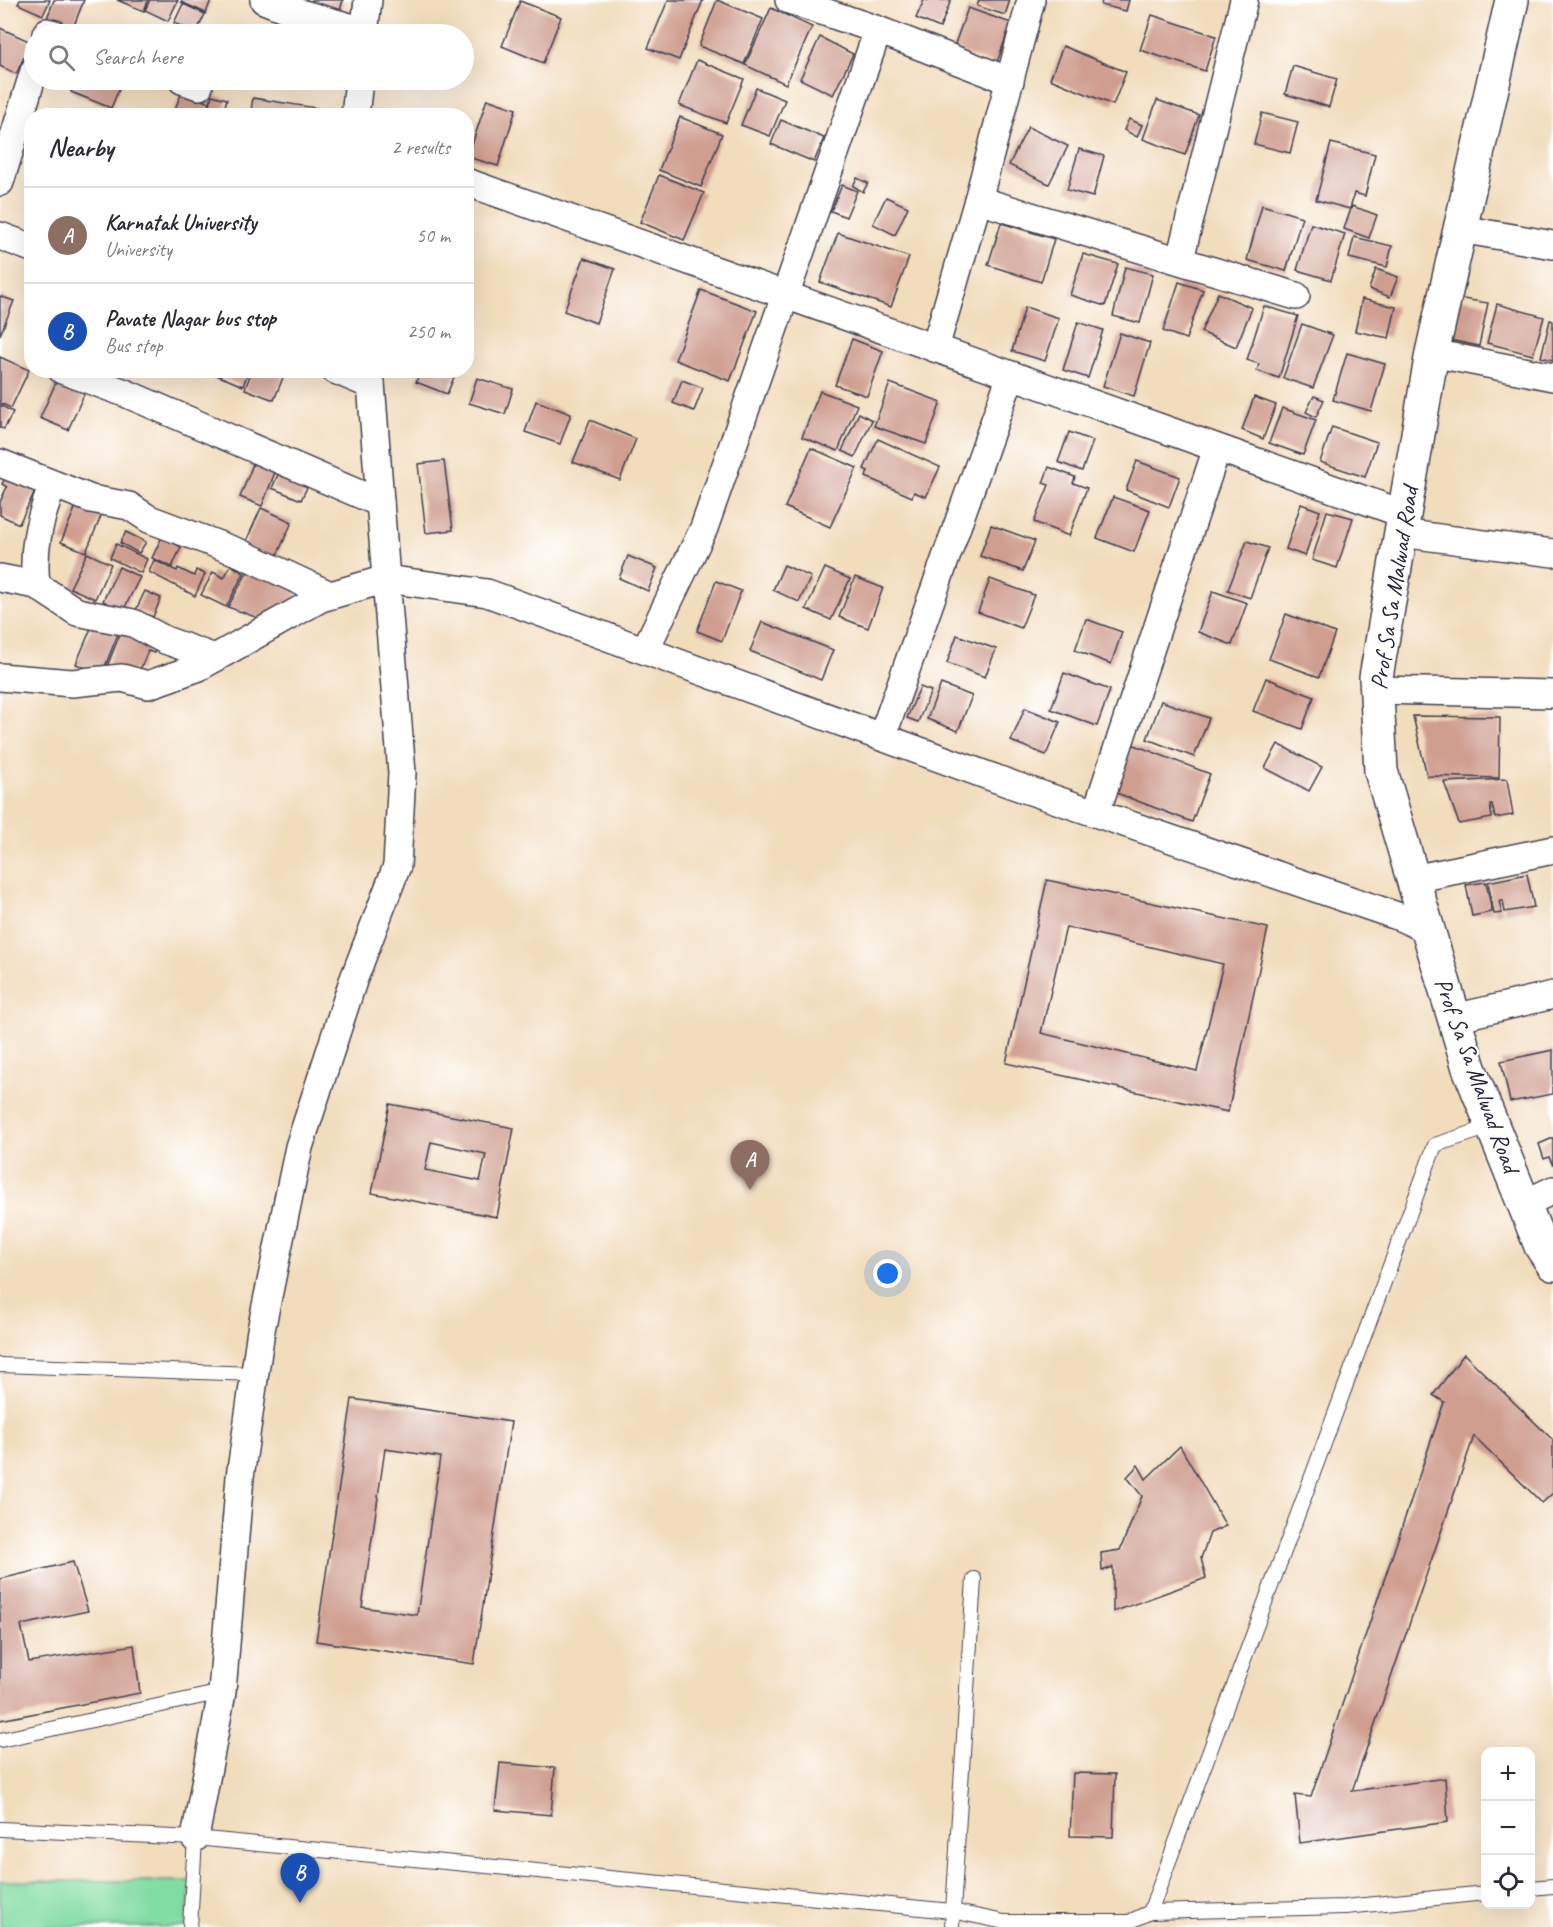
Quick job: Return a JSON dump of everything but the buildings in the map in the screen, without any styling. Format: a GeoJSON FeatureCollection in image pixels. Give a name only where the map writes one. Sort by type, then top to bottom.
{"type":"FeatureCollection","features":[{"type":"Feature","properties":{"kind":"street"},"geometry":{"type":"LineString","coordinates":[[264,0],[335,24]]}},
{"type":"Feature","properties":{"kind":"street"},"geometry":{"type":"LineString","coordinates":[[365,24],[368,0]]}},
{"type":"Feature","properties":{"kind":"street"},"geometry":{"type":"LineString","coordinates":[[789,0],[878,30],[1010,81]]}},
{"type":"Feature","properties":{"kind":"street"},"geometry":{"type":"LineString","coordinates":[[935,348],[978,200],[1031,0]]}},
{"type":"Feature","properties":{"kind":"street"},"geometry":{"type":"LineString","coordinates":[[1179,259],[1244,0]]}},
{"type":"Feature","properties":{"kind":"street","name":"Prof Sa Sa Malwad Road"},"geometry":{"type":"LineString","coordinates":[[1512,0],[1432,353],[1376,677],[1376,690],[1381,771],[1469,1068],[1493,1126],[1539,1197],[1541,1246],[1553,1264]]}},
{"type":"Feature","properties":{"kind":"street"},"geometry":{"type":"LineString","coordinates":[[645,650],[704,528],[787,296],[878,30]]}},
{"type":"Feature","properties":{"kind":"street"},"geometry":{"type":"LineString","coordinates":[[0,182],[28,90]]}},
{"type":"Feature","properties":{"kind":"street"},"geometry":{"type":"LineString","coordinates":[[356,108],[358,90]]}},
{"type":"Feature","properties":{"kind":"street"},"geometry":{"type":"LineString","coordinates":[[474,185],[1217,448],[1402,524],[1553,553]]}},
{"type":"Feature","properties":{"kind":"street"},"geometry":{"type":"LineString","coordinates":[[978,200],[1296,296]]}},
{"type":"Feature","properties":{"kind":"street"},"geometry":{"type":"LineString","coordinates":[[1460,229],[1553,244]]}},
{"type":"Feature","properties":{"kind":"street"},"geometry":{"type":"LineString","coordinates":[[0,236],[24,245]]}},
{"type":"Feature","properties":{"kind":"street"},"geometry":{"type":"LineString","coordinates":[[1432,353],[1553,377]]}},
{"type":"Feature","properties":{"kind":"street"},"geometry":{"type":"LineString","coordinates":[[882,737],[1011,375]]}},
{"type":"Feature","properties":{"kind":"street"},"geometry":{"type":"LineString","coordinates":[[84,378],[125,393],[380,503]]}},
{"type":"Feature","properties":{"kind":"street"},"geometry":{"type":"LineString","coordinates":[[195,1838],[222,1692],[240,1477],[261,1330],[299,1147],[353,981],[398,866],[402,772],[370,378]]}},
{"type":"Feature","properties":{"kind":"street"},"geometry":{"type":"LineString","coordinates":[[1096,813],[1217,448]]}},
{"type":"Feature","properties":{"kind":"street"},"geometry":{"type":"LineString","coordinates":[[0,463],[91,499],[129,506],[149,519],[240,553],[330,595]]}},
{"type":"Feature","properties":{"kind":"street"},"geometry":{"type":"LineString","coordinates":[[36,585],[33,558],[36,535],[53,485]]}},
{"type":"Feature","properties":{"kind":"street"},"geometry":{"type":"LineString","coordinates":[[0,578],[36,585],[77,612],[133,623],[165,640],[215,658]]}},
{"type":"Feature","properties":{"kind":"street"},"geometry":{"type":"LineString","coordinates":[[0,677],[72,683],[122,678],[148,685],[199,667],[330,595],[386,579],[487,592],[882,737],[1400,917],[1428,930]]}},
{"type":"Feature","properties":{"kind":"street"},"geometry":{"type":"LineString","coordinates":[[1376,690],[1553,694]]}},
{"type":"Feature","properties":{"kind":"street"},"geometry":{"type":"LineString","coordinates":[[1413,879],[1553,850]]}},
{"type":"Feature","properties":{"kind":"street"},"geometry":{"type":"LineString","coordinates":[[1454,1018],[1553,995]]}},
{"type":"Feature","properties":{"kind":"lane"},"geometry":{"type":"LineString","coordinates":[[1150,1912],[1435,1145],[1493,1126]]}},
{"type":"Feature","properties":{"kind":"lane"},"geometry":{"type":"LineString","coordinates":[[0,1365],[255,1374]]}},
{"type":"Feature","properties":{"kind":"lane"},"geometry":{"type":"LineString","coordinates":[[952,1927],[974,1579]]}},
{"type":"Feature","properties":{"kind":"lane"},"geometry":{"type":"LineString","coordinates":[[0,1740],[222,1692]]}},
{"type":"Feature","properties":{"kind":"lane"},"geometry":{"type":"LineString","coordinates":[[0,1829],[195,1838],[952,1911],[1004,1922],[1129,1922],[1150,1912],[1345,1907],[1481,1893]]}},
{"type":"Feature","properties":{"kind":"lane"},"geometry":{"type":"LineString","coordinates":[[190,1927],[195,1838]]}},
{"type":"Feature","properties":{"kind":"lane"},"geometry":{"type":"LineString","coordinates":[[1535,1888],[1553,1886]]}},
{"type":"Feature","properties":{"kind":"green space"},"geometry":{"type":"Polygon","coordinates":[[[0,1881],[191,1881],[186,1927],[0,1927],[0,1881]]]}},
{"type":"Feature","properties":{"kind":"place","name":"Karnatak University"},"geometry":{"type":"Point","coordinates":[750,1190]}},
{"type":"Feature","properties":{"kind":"place","name":"Pavate Nagar bus stop"},"geometry":{"type":"Point","coordinates":[300,1903]}}]}
